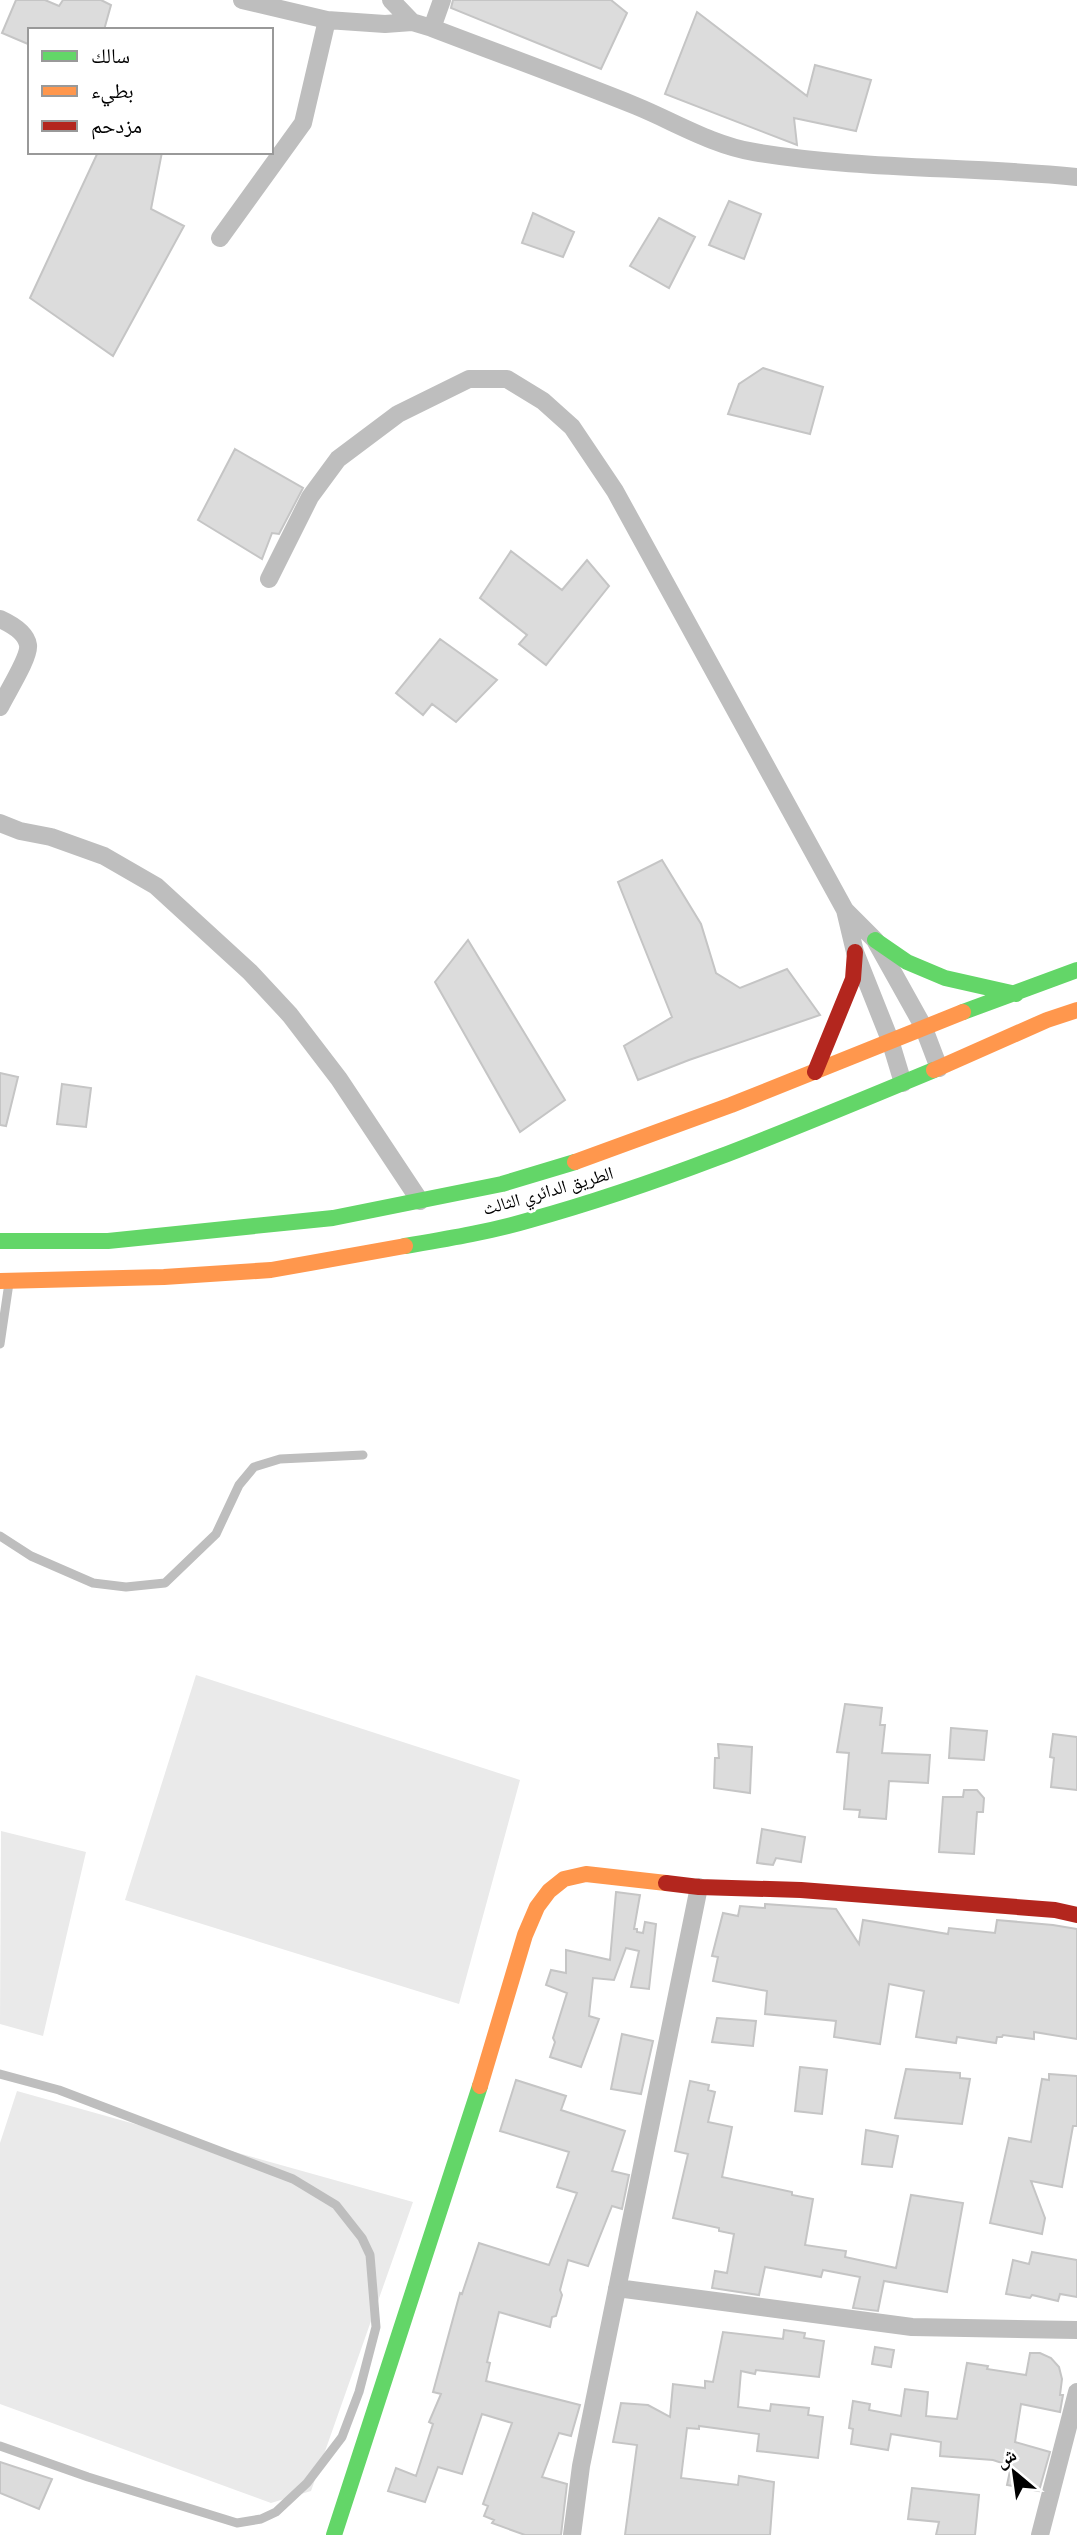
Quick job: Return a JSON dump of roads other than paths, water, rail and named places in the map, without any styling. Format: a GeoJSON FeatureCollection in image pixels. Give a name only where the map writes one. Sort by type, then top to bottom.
{"type":"FeatureCollection","features":[{"type":"Feature","properties":{"kind":"main road"},"geometry":{"type":"LineString","coordinates":[[875,940],[907,962],[945,978],[1016,994]]}},
{"type":"Feature","properties":{"kind":"main road"},"geometry":{"type":"LineString","coordinates":[[815,1072],[852,979],[855,952]]}},
{"type":"Feature","properties":{"kind":"main road","name":"الطريق الدائري الثالث"},"geometry":{"type":"LineString","coordinates":[[0,1241],[108,1241],[333,1219],[502,1184],[569,1164],[815,1072],[923,1026],[1077,970]]}},
{"type":"Feature","properties":{"kind":"main road","name":"الطريق الدائري الثالث"},"geometry":{"type":"LineString","coordinates":[[5,1281],[164,1277],[271,1269],[441,1240],[528,1221],[791,1129],[1047,1020],[1077,1010]]}},
{"type":"Feature","properties":{"kind":"main road"},"geometry":{"type":"LineString","coordinates":[[334,2535],[485,2069],[518,1956],[537,1907],[549,1891],[564,1879],[586,1874],[610,1875],[699,1887],[801,1890],[1055,1910],[1077,1915]]}},
{"type":"Feature","properties":{"kind":"street"},"geometry":{"type":"LineString","coordinates":[[242,0],[327,20],[385,24],[412,22],[610,96],[701,136],[752,152],[871,164],[1077,177]]}},
{"type":"Feature","properties":{"kind":"street"},"geometry":{"type":"LineString","coordinates":[[391,0],[412,22]]}},
{"type":"Feature","properties":{"kind":"street"},"geometry":{"type":"LineString","coordinates":[[432,28],[442,0]]}},
{"type":"Feature","properties":{"kind":"street"},"geometry":{"type":"LineString","coordinates":[[220,238],[303,123],[327,20]]}},
{"type":"Feature","properties":{"kind":"street"},"geometry":{"type":"LineString","coordinates":[[269,579],[310,497],[338,459],[398,414],[469,379],[507,379],[543,401],[572,427],[595,458],[845,910],[855,952],[890,1040],[903,1083]]}},
{"type":"Feature","properties":{"kind":"street"},"geometry":{"type":"LineString","coordinates":[[0,620],[20,631],[28,645],[26,657],[0,707]]}},
{"type":"Feature","properties":{"kind":"street"},"geometry":{"type":"LineString","coordinates":[[0,823],[104,856],[156,886],[250,972],[290,1015],[340,1079],[420,1201]]}},
{"type":"Feature","properties":{"kind":"street"},"geometry":{"type":"LineString","coordinates":[[845,910],[875,940],[923,1026],[939,1068]]}},
{"type":"Feature","properties":{"kind":"street"},"geometry":{"type":"LineString","coordinates":[[572,2535],[581,2466],[699,1887]]}},
{"type":"Feature","properties":{"kind":"street"},"geometry":{"type":"LineString","coordinates":[[617,2288],[912,2327],[1077,2330]]}},
{"type":"Feature","properties":{"kind":"street"},"geometry":{"type":"LineString","coordinates":[[1040,2535],[1077,2392]]}},
{"type":"Feature","properties":{"kind":"lane"},"geometry":{"type":"LineString","coordinates":[[0,1344],[5,1281]]}},
{"type":"Feature","properties":{"kind":"lane"},"geometry":{"type":"LineString","coordinates":[[0,1536],[31,1556],[93,1583],[126,1587],[165,1583],[216,1534],[239,1485],[254,1466],[280,1459],[363,1455]]}},
{"type":"Feature","properties":{"kind":"lane"},"geometry":{"type":"LineString","coordinates":[[0,2074],[59,2090],[293,2179],[337,2205],[362,2238],[370,2255],[376,2327],[359,2392],[342,2437],[307,2483],[276,2512],[261,2519],[237,2523],[88,2477],[0,2446]]}}]}
